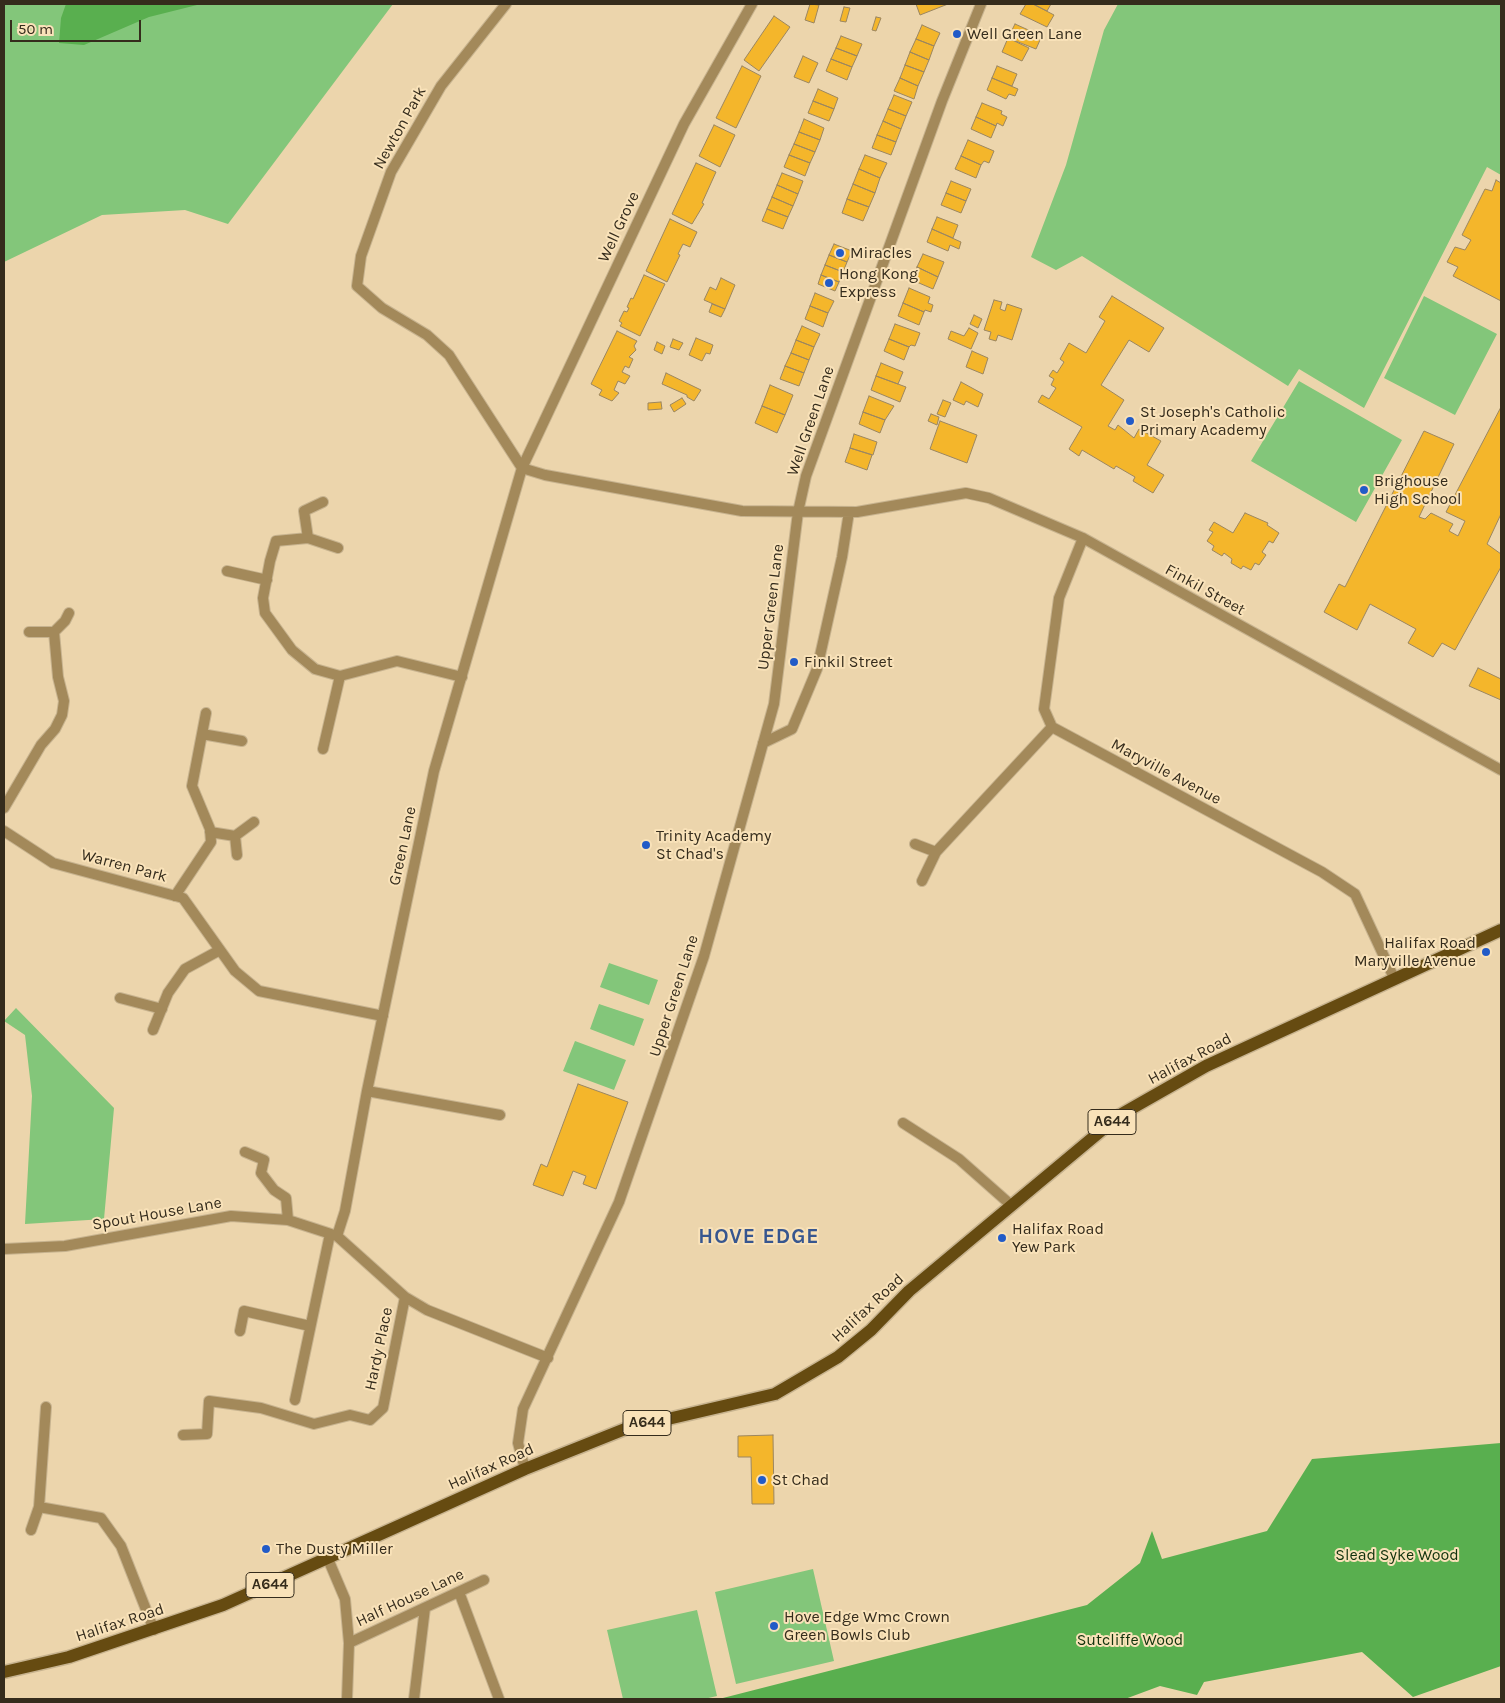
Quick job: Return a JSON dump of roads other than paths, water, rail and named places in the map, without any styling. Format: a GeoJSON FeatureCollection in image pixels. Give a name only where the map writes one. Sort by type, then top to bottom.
{"type":"FeatureCollection","features":[{"type":"Feature","properties":{"kind":"main road","name":"Halifax Road"},"geometry":{"type":"LineString","coordinates":[[4,1672],[69,1657],[154,1630],[223,1605],[525,1469],[625,1429],[775,1394],[838,1357],[872,1330],[909,1291],[1120,1115],[1206,1066],[1501,930]]}},
{"type":"Feature","properties":{"kind":"street","name":"Newton Park"},"geometry":{"type":"LineString","coordinates":[[506,4],[441,86],[391,172],[361,256],[357,286],[382,308],[427,335],[449,355],[522,468]]}},
{"type":"Feature","properties":{"kind":"street","name":"Well Grove"},"geometry":{"type":"LineString","coordinates":[[522,468],[684,124],[752,4]]}},
{"type":"Feature","properties":{"kind":"street","name":"Well Green Lane"},"geometry":{"type":"LineString","coordinates":[[798,512],[806,476],[942,101],[981,4]]}},
{"type":"Feature","properties":{"kind":"street","name":"Finkil Street"},"geometry":{"type":"LineString","coordinates":[[522,468],[545,475],[742,511],[849,512],[966,494],[990,498],[1083,538],[1501,770]]}},
{"type":"Feature","properties":{"kind":"street","name":"Green Lane"},"geometry":{"type":"LineString","coordinates":[[295,1400],[310,1326],[333,1235],[345,1211],[367,1091],[434,771],[522,468]]}},
{"type":"Feature","properties":{"kind":"street"},"geometry":{"type":"LineString","coordinates":[[308,538],[304,511],[323,502]]}},
{"type":"Feature","properties":{"kind":"street","name":"Upper Green Lane"},"geometry":{"type":"LineString","coordinates":[[525,1469],[518,1444],[523,1409],[623,1192],[704,956],[774,704],[798,512]]}},
{"type":"Feature","properties":{"kind":"street"},"geometry":{"type":"LineString","coordinates":[[763,743],[792,729],[817,669],[842,557],[849,512]]}},
{"type":"Feature","properties":{"kind":"street"},"geometry":{"type":"LineString","coordinates":[[338,548],[308,538],[276,541],[264,598],[265,613],[292,650],[316,669],[340,676],[397,661],[462,677]]}},
{"type":"Feature","properties":{"kind":"street"},"geometry":{"type":"LineString","coordinates":[[922,881],[936,852],[1052,727],[1044,709],[1059,598],[1083,538]]}},
{"type":"Feature","properties":{"kind":"street"},"geometry":{"type":"LineString","coordinates":[[227,571],[267,580]]}},
{"type":"Feature","properties":{"kind":"street"},"geometry":{"type":"LineString","coordinates":[[29,632],[54,632],[65,621],[69,613]]}},
{"type":"Feature","properties":{"kind":"street"},"geometry":{"type":"LineString","coordinates":[[4,808],[41,745],[55,729],[62,715],[64,701],[58,677],[54,632]]}},
{"type":"Feature","properties":{"kind":"street"},"geometry":{"type":"LineString","coordinates":[[323,749],[340,676]]}},
{"type":"Feature","properties":{"kind":"street"},"geometry":{"type":"LineString","coordinates":[[175,896],[211,842],[210,832],[192,786],[206,713]]}},
{"type":"Feature","properties":{"kind":"street","name":"Maryville Avenue"},"geometry":{"type":"LineString","coordinates":[[1052,727],[1322,872],[1355,894],[1394,978]]}},
{"type":"Feature","properties":{"kind":"street"},"geometry":{"type":"LineString","coordinates":[[202,734],[242,741]]}},
{"type":"Feature","properties":{"kind":"street"},"geometry":{"type":"LineString","coordinates":[[210,832],[235,836],[254,822]]}},
{"type":"Feature","properties":{"kind":"street","name":"Warren Park"},"geometry":{"type":"LineString","coordinates":[[4,831],[53,863],[183,898],[235,971],[259,991],[383,1016]]}},
{"type":"Feature","properties":{"kind":"street"},"geometry":{"type":"LineString","coordinates":[[235,836],[237,855]]}},
{"type":"Feature","properties":{"kind":"street"},"geometry":{"type":"LineString","coordinates":[[915,844],[936,852]]}},
{"type":"Feature","properties":{"kind":"street"},"geometry":{"type":"LineString","coordinates":[[153,1030],[168,993],[185,969],[220,950]]}},
{"type":"Feature","properties":{"kind":"street"},"geometry":{"type":"LineString","coordinates":[[120,998],[162,1009]]}},
{"type":"Feature","properties":{"kind":"street"},"geometry":{"type":"LineString","coordinates":[[367,1091],[500,1115]]}},
{"type":"Feature","properties":{"kind":"street"},"geometry":{"type":"LineString","coordinates":[[904,1123],[959,1159],[1011,1205]]}},
{"type":"Feature","properties":{"kind":"street"},"geometry":{"type":"LineString","coordinates":[[245,1152],[264,1160],[261,1173],[274,1190],[286,1198],[288,1220]]}},
{"type":"Feature","properties":{"kind":"street","name":"Spout House Lane"},"geometry":{"type":"LineString","coordinates":[[4,1250],[65,1246],[231,1216],[288,1220],[333,1235],[406,1296],[427,1310],[548,1358]]}},
{"type":"Feature","properties":{"kind":"street","name":"Hardy Place"},"geometry":{"type":"LineString","coordinates":[[183,1436],[207,1434],[209,1402],[261,1408],[314,1424],[350,1415],[370,1420],[383,1408],[406,1296]]}},
{"type":"Feature","properties":{"kind":"street"},"geometry":{"type":"LineString","coordinates":[[240,1331],[244,1311],[310,1326]]}},
{"type":"Feature","properties":{"kind":"street"},"geometry":{"type":"LineString","coordinates":[[31,1530],[39,1507],[46,1407]]}},
{"type":"Feature","properties":{"kind":"street"},"geometry":{"type":"LineString","coordinates":[[39,1507],[101,1518],[121,1546],[154,1630]]}},
{"type":"Feature","properties":{"kind":"street","name":"Half House Lane"},"geometry":{"type":"LineString","coordinates":[[328,1559],[345,1600],[349,1643],[347,1699]]}},
{"type":"Feature","properties":{"kind":"street","name":"Half House Lane"},"geometry":{"type":"LineString","coordinates":[[349,1643],[484,1580]]}},
{"type":"Feature","properties":{"kind":"street"},"geometry":{"type":"LineString","coordinates":[[459,1592],[499,1699]]}},
{"type":"Feature","properties":{"kind":"street"},"geometry":{"type":"LineString","coordinates":[[414,1699],[424,1608]]}},
{"type":"Feature","properties":{"kind":"place","name":"Well Green Lane"},"geometry":{"type":"Point","coordinates":[957,34]}},
{"type":"Feature","properties":{"kind":"place","name":"Miracles"},"geometry":{"type":"Point","coordinates":[840,253]}},
{"type":"Feature","properties":{"kind":"place","name":"Hong Kong Express"},"geometry":{"type":"Point","coordinates":[829,283]}},
{"type":"Feature","properties":{"kind":"place","name":"St Joseph's Catholic Primary Academy"},"geometry":{"type":"Point","coordinates":[1130,421]}},
{"type":"Feature","properties":{"kind":"place","name":"Brighouse High School"},"geometry":{"type":"Point","coordinates":[1364,490]}},
{"type":"Feature","properties":{"kind":"place","name":"Finkil Street"},"geometry":{"type":"Point","coordinates":[794,662]}},
{"type":"Feature","properties":{"kind":"place","name":"Trinity Academy St Chad's"},"geometry":{"type":"Point","coordinates":[646,845]}},
{"type":"Feature","properties":{"kind":"place","name":"Halifax Road Maryville Avenue"},"geometry":{"type":"Point","coordinates":[1486,952]}},
{"type":"Feature","properties":{"kind":"place","name":"Halifax Road Yew Park"},"geometry":{"type":"Point","coordinates":[1002,1238]}},
{"type":"Feature","properties":{"kind":"place","name":"St Chad"},"geometry":{"type":"Point","coordinates":[762,1480]}},
{"type":"Feature","properties":{"kind":"place","name":"The Dusty Miller"},"geometry":{"type":"Point","coordinates":[266,1549]}},
{"type":"Feature","properties":{"kind":"place","name":"Hove Edge Wmc Crown Green Bowls Club"},"geometry":{"type":"Point","coordinates":[774,1626]}},
{"type":"Feature","properties":{"kind":"district","name":"HOVE EDGE"},"geometry":{"type":"Point","coordinates":[759,1237]}},
{"type":"Feature","properties":{"kind":"park label","name":"Slead Syke Wood"},"geometry":{"type":"Point","coordinates":[1397,1555]}},
{"type":"Feature","properties":{"kind":"park label","name":"Sutcliffe Wood"},"geometry":{"type":"Point","coordinates":[1130,1640]}}]}
